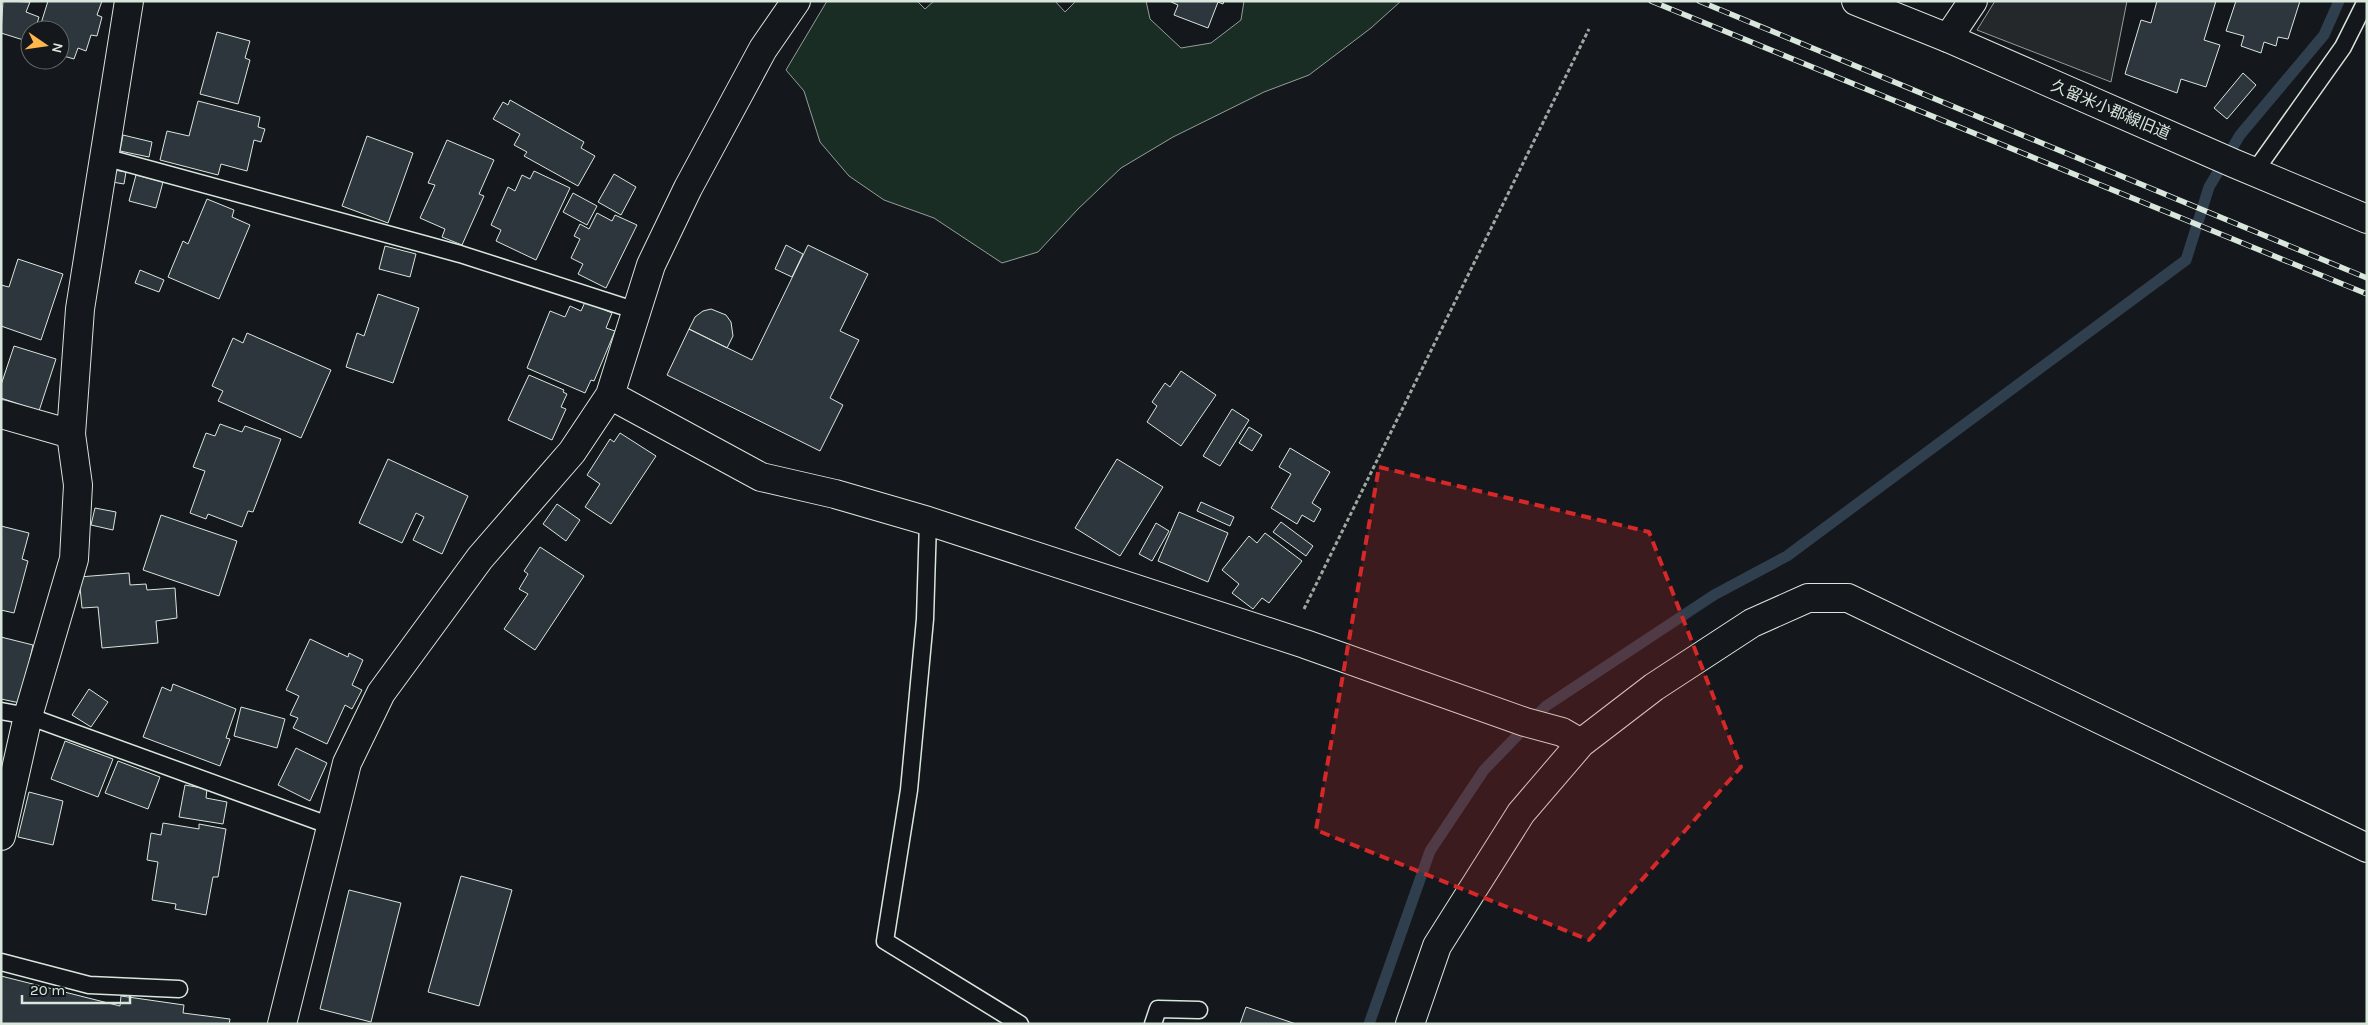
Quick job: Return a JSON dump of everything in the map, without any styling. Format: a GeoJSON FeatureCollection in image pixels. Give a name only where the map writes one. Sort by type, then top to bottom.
{"type":"FeatureCollection","features":[{"type":"Feature","properties":{"kind":"street"},"geometry":{"type":"LineString","coordinates":[[1,836],[28,716],[74,559],[78,485],[71,434],[80,309],[129,1]]}},
{"type":"Feature","properties":{"kind":"street"},"geometry":{"type":"LineString","coordinates":[[282,1024],[347,763],[381,693],[480,558],[572,452],[610,395],[651,266],[688,188],[763,49],[796,1]]}},
{"type":"Feature","properties":{"kind":"street","name":"久留米小郡線旧道"},"geometry":{"type":"LineString","coordinates":[[1856,1],[1948,38],[2367,219]]}},
{"type":"Feature","properties":{"kind":"street"},"geometry":{"type":"LineString","coordinates":[[1948,38],[1973,1]]}},
{"type":"Feature","properties":{"kind":"street"},"geometry":{"type":"LineString","coordinates":[[610,395],[761,477],[834,494],[928,520],[1289,639],[1525,722],[1555,730],[1581,743]]}},
{"type":"Feature","properties":{"kind":"street"},"geometry":{"type":"LineString","coordinates":[[1,414],[71,434]]}},
{"type":"Feature","properties":{"kind":"street"},"geometry":{"type":"LineString","coordinates":[[1410,1024],[1438,946],[1521,813],[1581,743],[1654,687],[1752,623],[1808,598],[1848,598],[2367,848]]}},
{"type":"Feature","properties":{"kind":"lane"},"geometry":{"type":"LineString","coordinates":[[2244,167],[2343,48],[2366,1]]}},
{"type":"Feature","properties":{"kind":"lane"},"geometry":{"type":"LineString","coordinates":[[104,157],[460,254],[637,311]]}},
{"type":"Feature","properties":{"kind":"lane"},"geometry":{"type":"LineString","coordinates":[[928,520],[925,619],[909,790],[885,941],[1020,1024]]}},
{"type":"Feature","properties":{"kind":"lane"},"geometry":{"type":"LineString","coordinates":[[1,711],[28,716],[331,826]]}},
{"type":"Feature","properties":{"kind":"lane"},"geometry":{"type":"LineString","coordinates":[[1,962],[89,985],[179,989]]}},
{"type":"Feature","properties":{"kind":"lane"},"geometry":{"type":"LineString","coordinates":[[1153,1024],[1158,1009],[1199,1010]]}},
{"type":"Feature","properties":{"kind":"path"},"geometry":{"type":"LineString","coordinates":[[1289,639],[1589,29]]}},
{"type":"Feature","properties":{"kind":"highlighted area"},"geometry":{"type":"Polygon","coordinates":[[[1379,467],[1649,532],[1741,767],[1589,940],[1316,830],[1379,467]]]}},
{"type":"Feature","properties":{"kind":"green space"},"geometry":{"type":"Polygon","coordinates":[[[827,1],[917,1],[925,9],[934,1],[1055,1],[1065,12],[1076,1],[1146,1],[1150,19],[1181,48],[1211,43],[1241,20],[1244,1],[1401,1],[1371,28],[1309,75],[1264,92],[1173,137],[1121,168],[1078,209],[1038,252],[1002,263],[934,218],[884,200],[849,176],[820,142],[804,91],[786,70],[827,1]]]}},
{"type":"Feature","properties":{"kind":"shaded area"},"geometry":{"type":"Polygon","coordinates":[[[1995,1],[2127,1],[2111,82],[1977,30],[1995,1]]]}},
{"type":"Feature","properties":{"kind":"building"},"geometry":{"type":"Polygon","coordinates":[[[3,1],[30,2],[26,12],[39,17],[38,20],[20,20],[20,39],[1,33],[3,1]]]}},
{"type":"Feature","properties":{"kind":"building"},"geometry":{"type":"Polygon","coordinates":[[[48,1],[102,1],[97,15],[102,17],[97,36],[91,35],[86,51],[78,48],[74,59],[70,58],[70,20],[42,20],[48,1]]]}},
{"type":"Feature","properties":{"kind":"building"},"geometry":{"type":"Polygon","coordinates":[[[1169,1],[1224,1],[1223,4],[1218,2],[1208,28],[1174,15],[1178,5],[1169,1]]]}},
{"type":"Feature","properties":{"kind":"building"},"geometry":{"type":"Polygon","coordinates":[[[2157,1],[2216,1],[2204,40],[2220,45],[2206,87],[2181,79],[2177,93],[2125,74],[2141,20],[2151,23],[2157,1]]]}},
{"type":"Feature","properties":{"kind":"building"},"geometry":{"type":"Polygon","coordinates":[[[2236,1],[2300,1],[2288,39],[2278,37],[2276,46],[2264,42],[2261,53],[2241,46],[2244,36],[2226,31],[2236,1]]]}},
{"type":"Feature","properties":{"kind":"building"},"geometry":{"type":"Polygon","coordinates":[[[217,32],[250,41],[245,58],[250,60],[238,104],[200,94],[217,32]]]}},
{"type":"Feature","properties":{"kind":"building"},"geometry":{"type":"Polygon","coordinates":[[[2243,73],[2256,85],[2227,119],[2214,108],[2243,73]]]}},
{"type":"Feature","properties":{"kind":"building"},"geometry":{"type":"Polygon","coordinates":[[[510,100],[584,142],[581,148],[595,156],[578,186],[524,156],[527,152],[514,145],[520,134],[493,119],[503,102],[508,105],[510,100]]]}},
{"type":"Feature","properties":{"kind":"building"},"geometry":{"type":"Polygon","coordinates":[[[198,101],[260,117],[258,127],[265,129],[261,142],[254,140],[247,171],[221,164],[218,175],[160,160],[167,131],[189,136],[198,101]]]}},
{"type":"Feature","properties":{"kind":"building"},"geometry":{"type":"Polygon","coordinates":[[[123,135],[152,142],[149,157],[120,151],[123,135]]]}},
{"type":"Feature","properties":{"kind":"building"},"geometry":{"type":"Polygon","coordinates":[[[367,136],[413,153],[388,223],[342,206],[367,136]]]}},
{"type":"Feature","properties":{"kind":"building"},"geometry":{"type":"Polygon","coordinates":[[[447,140],[494,160],[479,194],[484,196],[462,245],[442,237],[445,229],[420,218],[435,185],[428,183],[447,140]]]}},
{"type":"Feature","properties":{"kind":"building"},"geometry":{"type":"Polygon","coordinates":[[[114,170],[126,172],[124,184],[112,182],[114,170]]]}},
{"type":"Feature","properties":{"kind":"building"},"geometry":{"type":"Polygon","coordinates":[[[534,171],[570,188],[536,260],[496,241],[501,230],[491,225],[508,187],[515,191],[522,175],[530,179],[534,171]]]}},
{"type":"Feature","properties":{"kind":"building"},"geometry":{"type":"Polygon","coordinates":[[[614,174],[636,187],[621,215],[598,202],[614,174]]]}},
{"type":"Feature","properties":{"kind":"building"},"geometry":{"type":"Polygon","coordinates":[[[136,175],[163,182],[156,208],[129,201],[136,175]]]}},
{"type":"Feature","properties":{"kind":"building"},"geometry":{"type":"Polygon","coordinates":[[[573,193],[597,206],[587,225],[563,212],[573,193]]]}},
{"type":"Feature","properties":{"kind":"building"},"geometry":{"type":"Polygon","coordinates":[[[207,199],[234,210],[232,217],[250,225],[219,299],[168,277],[183,241],[188,244],[207,199]]]}},
{"type":"Feature","properties":{"kind":"building"},"geometry":{"type":"Polygon","coordinates":[[[597,213],[612,221],[615,215],[637,225],[606,288],[578,274],[583,264],[571,258],[580,239],[574,236],[580,224],[589,229],[597,213]]]}},
{"type":"Feature","properties":{"kind":"building"},"geometry":{"type":"Polygon","coordinates":[[[786,245],[803,254],[792,277],[775,269],[786,245]]]}},
{"type":"Feature","properties":{"kind":"building"},"geometry":{"type":"Polygon","coordinates":[[[808,245],[868,274],[840,331],[859,340],[830,398],[843,405],[820,451],[667,375],[689,329],[752,360],[808,245]]]}},
{"type":"Feature","properties":{"kind":"building"},"geometry":{"type":"Polygon","coordinates":[[[385,246],[416,254],[410,277],[379,269],[385,246]]]}},
{"type":"Feature","properties":{"kind":"building"},"geometry":{"type":"Polygon","coordinates":[[[18,259],[63,274],[41,340],[1,326],[1,285],[9,287],[18,259]]]}},
{"type":"Feature","properties":{"kind":"building"},"geometry":{"type":"Polygon","coordinates":[[[140,270],[164,280],[159,292],[135,283],[140,270]]]}},
{"type":"Feature","properties":{"kind":"building"},"geometry":{"type":"Polygon","coordinates":[[[378,294],[419,308],[393,383],[346,367],[357,333],[364,336],[378,294]]]}},
{"type":"Feature","properties":{"kind":"building"},"geometry":{"type":"Polygon","coordinates":[[[585,302],[612,313],[606,328],[615,331],[594,381],[591,380],[585,393],[527,368],[550,311],[565,317],[570,306],[581,311],[585,302]]]}},
{"type":"Feature","properties":{"kind":"building"},"geometry":{"type":"Polygon","coordinates":[[[711,309],[726,315],[731,322],[733,336],[727,348],[689,329],[695,317],[703,311],[711,309]]]}},
{"type":"Feature","properties":{"kind":"building"},"geometry":{"type":"Polygon","coordinates":[[[247,333],[331,370],[301,438],[218,401],[223,391],[212,386],[233,338],[243,343],[247,333]]]}},
{"type":"Feature","properties":{"kind":"building"},"geometry":{"type":"Polygon","coordinates":[[[14,346],[56,359],[39,411],[1,398],[1,385],[14,346]]]}},
{"type":"Feature","properties":{"kind":"building"},"geometry":{"type":"Polygon","coordinates":[[[1181,371],[1216,395],[1181,446],[1147,422],[1157,406],[1152,402],[1165,383],[1170,387],[1181,371]]]}},
{"type":"Feature","properties":{"kind":"building"},"geometry":{"type":"Polygon","coordinates":[[[529,375],[564,390],[563,392],[567,394],[561,407],[566,409],[552,440],[508,420],[529,375]]]}},
{"type":"Feature","properties":{"kind":"building"},"geometry":{"type":"Polygon","coordinates":[[[1232,409],[1249,420],[1220,466],[1203,456],[1232,409]]]}},
{"type":"Feature","properties":{"kind":"building"},"geometry":{"type":"Polygon","coordinates":[[[220,424],[242,432],[245,426],[281,439],[253,512],[248,511],[242,527],[208,514],[206,519],[190,513],[205,471],[193,467],[206,433],[215,436],[220,424]]]}},
{"type":"Feature","properties":{"kind":"building"},"geometry":{"type":"Polygon","coordinates":[[[1249,427],[1262,435],[1252,451],[1239,443],[1249,427]]]}},
{"type":"Feature","properties":{"kind":"building"},"geometry":{"type":"Polygon","coordinates":[[[620,433],[656,456],[611,524],[585,507],[600,484],[587,475],[610,439],[614,442],[620,433]]]}},
{"type":"Feature","properties":{"kind":"building"},"geometry":{"type":"Polygon","coordinates":[[[1290,448],[1330,472],[1312,503],[1321,509],[1314,522],[1302,515],[1297,524],[1271,508],[1291,474],[1279,467],[1290,448]]]}},
{"type":"Feature","properties":{"kind":"building"},"geometry":{"type":"Polygon","coordinates":[[[388,459],[468,496],[442,554],[413,540],[424,517],[416,513],[402,543],[359,523],[388,459]]]}},
{"type":"Feature","properties":{"kind":"building"},"geometry":{"type":"Polygon","coordinates":[[[1117,459],[1163,487],[1120,556],[1075,528],[1117,459]]]}},
{"type":"Feature","properties":{"kind":"building"},"geometry":{"type":"Polygon","coordinates":[[[1201,502],[1234,517],[1230,526],[1197,511],[1201,502]]]}},
{"type":"Feature","properties":{"kind":"building"},"geometry":{"type":"Polygon","coordinates":[[[557,504],[580,520],[566,541],[543,524],[557,504]]]}},
{"type":"Feature","properties":{"kind":"building"},"geometry":{"type":"Polygon","coordinates":[[[95,508],[116,512],[113,530],[91,525],[95,508]]]}},
{"type":"Feature","properties":{"kind":"building"},"geometry":{"type":"Polygon","coordinates":[[[1179,512],[1228,533],[1208,582],[1158,561],[1179,512]]]}},
{"type":"Feature","properties":{"kind":"building"},"geometry":{"type":"Polygon","coordinates":[[[161,515],[237,541],[219,596],[143,570],[161,515]]]}},
{"type":"Feature","properties":{"kind":"building"},"geometry":{"type":"Polygon","coordinates":[[[1281,522],[1313,546],[1306,556],[1273,532],[1281,522]]]}},
{"type":"Feature","properties":{"kind":"building"},"geometry":{"type":"Polygon","coordinates":[[[1156,523],[1169,531],[1152,561],[1139,554],[1156,523]]]}},
{"type":"Feature","properties":{"kind":"building"},"geometry":{"type":"Polygon","coordinates":[[[1,526],[29,533],[22,559],[28,561],[14,613],[1,610],[1,526]]]}},
{"type":"Feature","properties":{"kind":"building"},"geometry":{"type":"Polygon","coordinates":[[[1265,533],[1302,561],[1269,603],[1262,598],[1253,609],[1232,593],[1239,584],[1222,570],[1249,536],[1257,543],[1265,533]]]}},
{"type":"Feature","properties":{"kind":"building"},"geometry":{"type":"Polygon","coordinates":[[[540,547],[584,576],[535,650],[504,629],[528,594],[519,589],[528,574],[524,571],[540,547]]]}},
{"type":"Feature","properties":{"kind":"building"},"geometry":{"type":"Polygon","coordinates":[[[129,573],[130,585],[146,584],[147,590],[175,588],[177,618],[156,621],[158,643],[102,648],[98,607],[82,608],[79,577],[129,573]]]}},
{"type":"Feature","properties":{"kind":"building"},"geometry":{"type":"Polygon","coordinates":[[[1,637],[33,645],[20,703],[1,699],[1,637]]]}},
{"type":"Feature","properties":{"kind":"building"},"geometry":{"type":"Polygon","coordinates":[[[310,639],[348,657],[349,653],[363,660],[352,685],[362,690],[352,709],[345,705],[327,744],[293,728],[298,718],[290,715],[299,696],[286,690],[310,639]]]}},
{"type":"Feature","properties":{"kind":"building"},"geometry":{"type":"Polygon","coordinates":[[[173,684],[236,709],[226,738],[230,739],[220,766],[143,737],[162,687],[171,691],[173,684]]]}},
{"type":"Feature","properties":{"kind":"building"},"geometry":{"type":"Polygon","coordinates":[[[89,689],[108,702],[91,727],[72,715],[89,689]]]}},
{"type":"Feature","properties":{"kind":"building"},"geometry":{"type":"Polygon","coordinates":[[[241,707],[285,719],[277,748],[234,736],[241,707]]]}},
{"type":"Feature","properties":{"kind":"building"},"geometry":{"type":"Polygon","coordinates":[[[65,741],[113,759],[98,797],[51,779],[65,741]]]}},
{"type":"Feature","properties":{"kind":"building"},"geometry":{"type":"Polygon","coordinates":[[[296,748],[327,763],[310,801],[278,785],[296,748]]]}},
{"type":"Feature","properties":{"kind":"building"},"geometry":{"type":"Polygon","coordinates":[[[118,761],[160,777],[148,809],[105,793],[118,761]]]}},
{"type":"Feature","properties":{"kind":"building"},"geometry":{"type":"Polygon","coordinates":[[[185,785],[207,789],[206,798],[227,802],[223,824],[179,817],[185,785]]]}},
{"type":"Feature","properties":{"kind":"building"},"geometry":{"type":"Polygon","coordinates":[[[29,792],[63,801],[53,845],[18,837],[29,792]]]}},
{"type":"Feature","properties":{"kind":"building"},"geometry":{"type":"Polygon","coordinates":[[[163,823],[199,829],[199,824],[226,829],[218,877],[213,877],[206,915],[175,909],[176,904],[152,900],[158,862],[147,860],[151,833],[161,835],[163,823]]]}},
{"type":"Feature","properties":{"kind":"building"},"geometry":{"type":"Polygon","coordinates":[[[461,876],[512,890],[479,1006],[428,992],[461,876]]]}},
{"type":"Feature","properties":{"kind":"building"},"geometry":{"type":"Polygon","coordinates":[[[349,890],[401,903],[371,1022],[320,1009],[349,890]]]}},
{"type":"Feature","properties":{"kind":"building"},"geometry":{"type":"Polygon","coordinates":[[[1,976],[120,1006],[121,996],[184,1005],[183,1013],[230,1019],[229,1024],[1,1024],[1,976]]]}},
{"type":"Feature","properties":{"kind":"building"},"geometry":{"type":"Polygon","coordinates":[[[1246,1007],[1296,1024],[1240,1024],[1246,1007]]]}},
{"type":"Feature","properties":{"kind":"waterway"},"geometry":{"type":"LineString","coordinates":[[1369,1024],[1430,851],[1484,770],[1546,706],[1714,595],[1787,556],[2186,260],[2209,187],[2240,135],[2324,35],[2339,1]]}},
{"type":"Feature","properties":{"kind":"railway"},"geometry":{"type":"LineString","coordinates":[[1651,1],[2367,294]]}},
{"type":"Feature","properties":{"kind":"railway"},"geometry":{"type":"LineString","coordinates":[[1699,1],[2367,278]]}}]}
